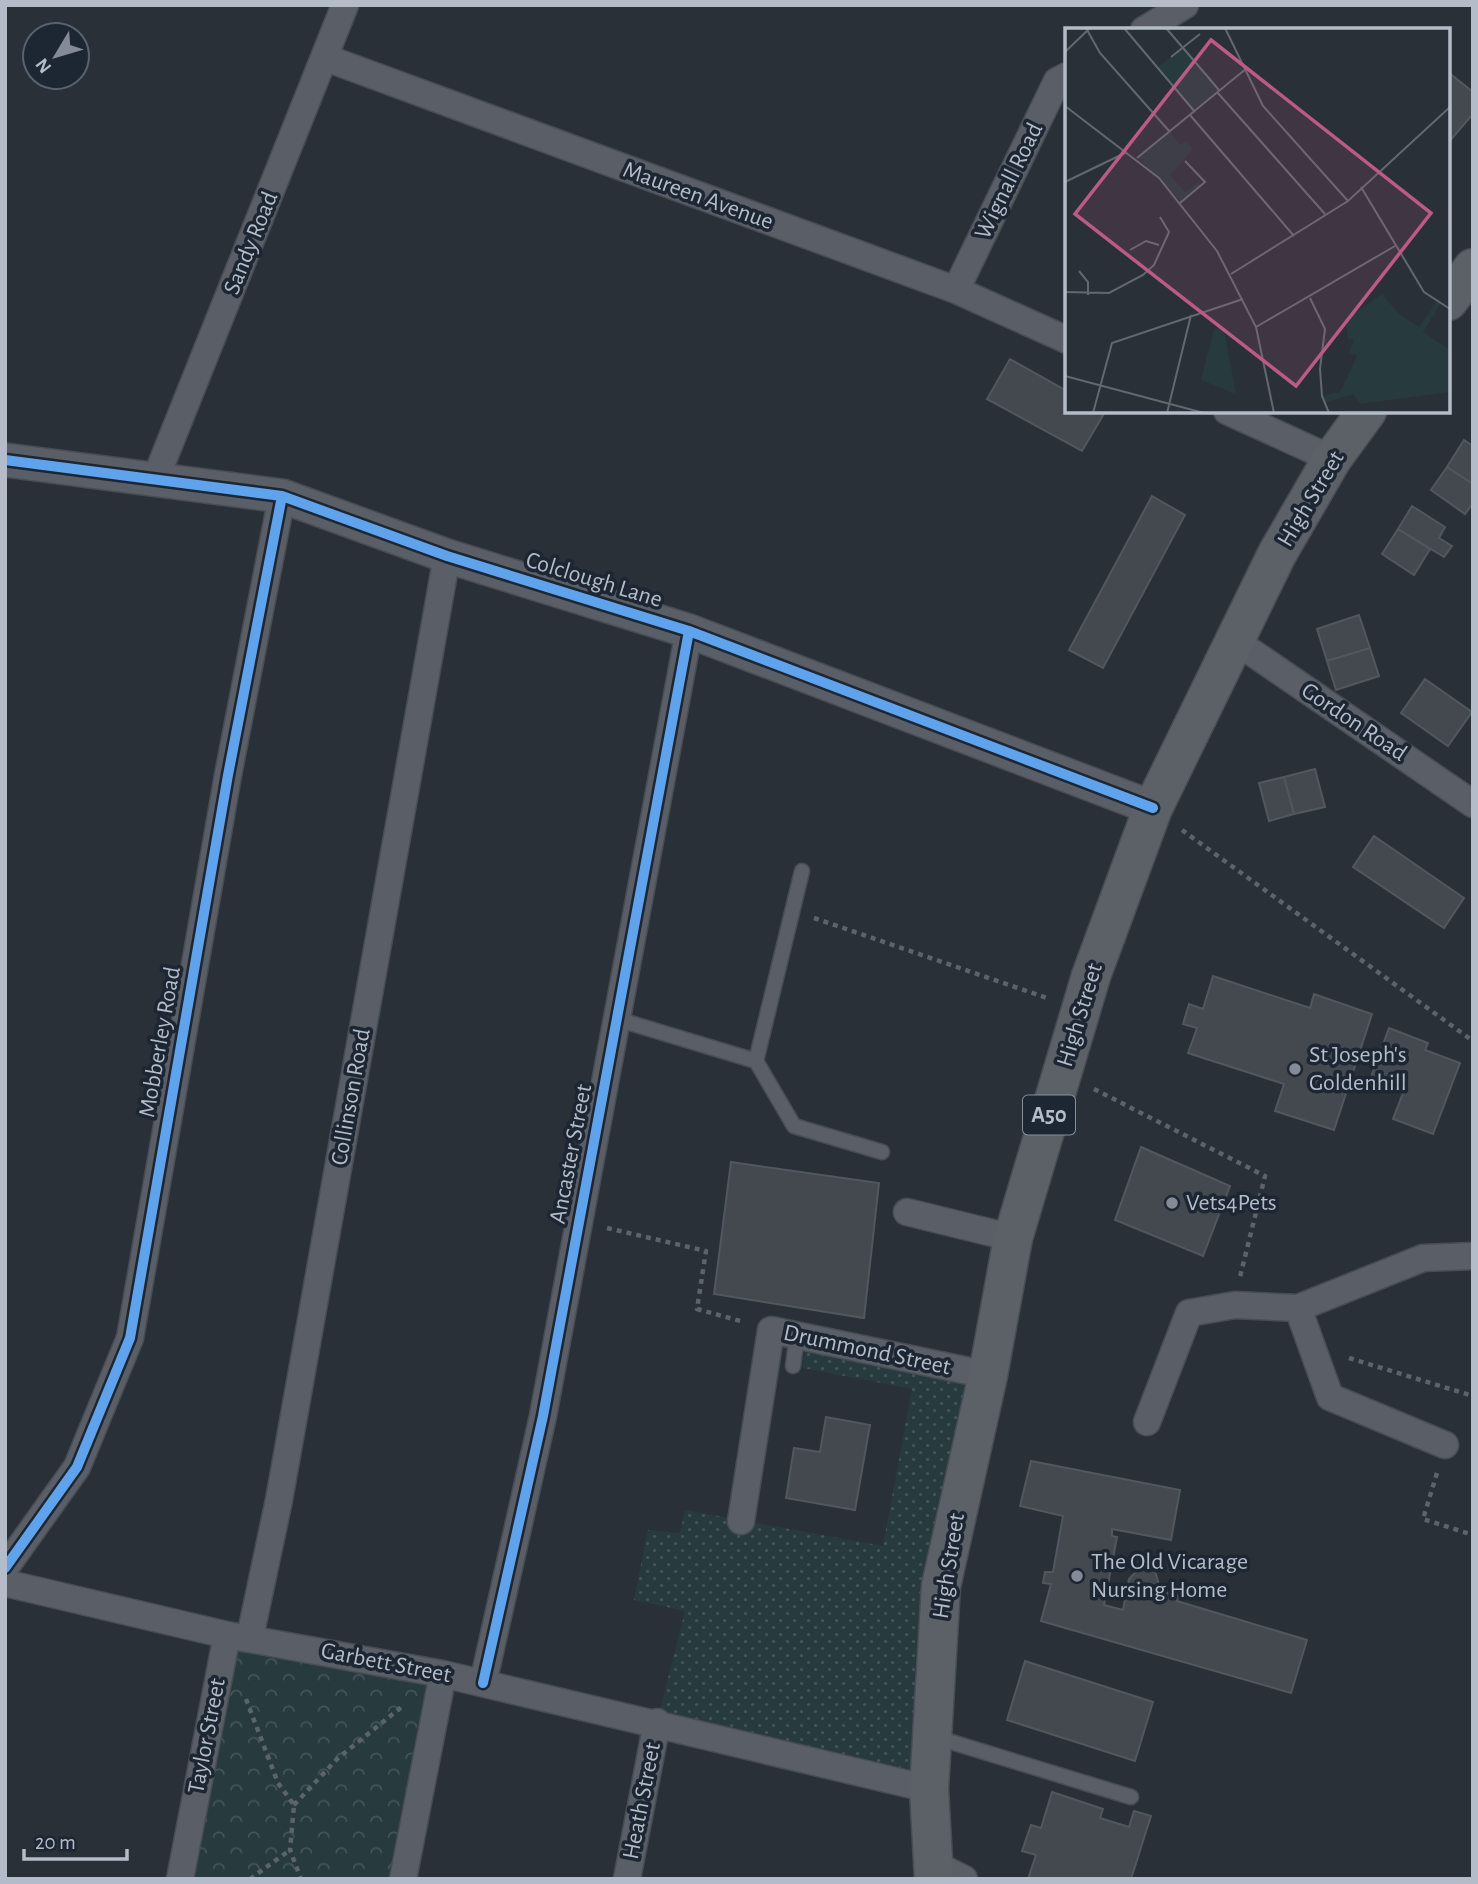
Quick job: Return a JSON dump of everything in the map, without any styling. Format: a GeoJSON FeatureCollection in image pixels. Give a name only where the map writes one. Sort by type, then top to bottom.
{"type":"FeatureCollection","features":[{"type":"Feature","properties":{"kind":"main road"},"geometry":{"type":"LineString","coordinates":[[1450,298],[1473,268]]}},
{"type":"Feature","properties":{"kind":"main road","name":"High Street"},"geometry":{"type":"LineString","coordinates":[[944,1874],[929,1789],[941,1586],[988,1375],[1013,1238],[1081,1010],[1153,808],[1277,554],[1332,459],[1366,413]]}},
{"type":"Feature","properties":{"kind":"street","name":"Sandy Road"},"geometry":{"type":"LineString","coordinates":[[155,480],[345,5]]}},
{"type":"Feature","properties":{"kind":"street"},"geometry":{"type":"LineString","coordinates":[[1147,28],[1185,5]]}},
{"type":"Feature","properties":{"kind":"street","name":"Maureen Avenue"},"geometry":{"type":"LineString","coordinates":[[326,58],[956,290],[1065,339]]}},
{"type":"Feature","properties":{"kind":"street","name":"Wignall Road"},"geometry":{"type":"LineString","coordinates":[[956,290],[1057,81],[1065,77]]}},
{"type":"Feature","properties":{"kind":"street"},"geometry":{"type":"LineString","coordinates":[[1231,413],[1332,459]]}},
{"type":"Feature","properties":{"kind":"street","name":"Colclough Lane"},"geometry":{"type":"LineString","coordinates":[[5,460],[282,496],[447,556],[689,631],[1153,808]]}},
{"type":"Feature","properties":{"kind":"street","name":"Mobberley Road"},"geometry":{"type":"LineString","coordinates":[[5,1568],[77,1467],[130,1338],[228,775],[282,496]]}},
{"type":"Feature","properties":{"kind":"street","name":"Collinson Road"},"geometry":{"type":"LineString","coordinates":[[238,1636],[279,1500],[447,556]]}},
{"type":"Feature","properties":{"kind":"street","name":"Ancaster Street"},"geometry":{"type":"LineString","coordinates":[[483,1683],[543,1416],[689,631]]}},
{"type":"Feature","properties":{"kind":"street","name":"Gordon Road"},"geometry":{"type":"LineString","coordinates":[[1234,640],[1473,804]]}},
{"type":"Feature","properties":{"kind":"street"},"geometry":{"type":"LineString","coordinates":[[907,1212],[1013,1238]]}},
{"type":"Feature","properties":{"kind":"street"},"geometry":{"type":"LineString","coordinates":[[1147,1422],[1189,1313],[1235,1306],[1298,1308],[1423,1258],[1473,1256]]}},
{"type":"Feature","properties":{"kind":"street"},"geometry":{"type":"LineString","coordinates":[[1298,1308],[1330,1397],[1445,1445]]}},
{"type":"Feature","properties":{"kind":"street","name":"Drummond Street"},"geometry":{"type":"LineString","coordinates":[[741,1521],[784,1333],[988,1375]]}},
{"type":"Feature","properties":{"kind":"street","name":"Garbett Street"},"geometry":{"type":"LineString","coordinates":[[5,1583],[238,1636],[443,1674],[657,1722],[929,1789]]}},
{"type":"Feature","properties":{"kind":"street","name":"Taylor Street"},"geometry":{"type":"LineString","coordinates":[[180,1879],[238,1636]]}},
{"type":"Feature","properties":{"kind":"street"},"geometry":{"type":"LineString","coordinates":[[403,1879],[443,1674]]}},
{"type":"Feature","properties":{"kind":"street","name":"Heath Street"},"geometry":{"type":"LineString","coordinates":[[627,1879],[657,1722]]}},
{"type":"Feature","properties":{"kind":"lane"},"geometry":{"type":"LineString","coordinates":[[756,1061],[803,871]]}},
{"type":"Feature","properties":{"kind":"lane"},"geometry":{"type":"LineString","coordinates":[[617,1019],[756,1061],[794,1126],[881,1152]]}},
{"type":"Feature","properties":{"kind":"lane"},"geometry":{"type":"LineString","coordinates":[[784,1333],[793,1366]]}},
{"type":"Feature","properties":{"kind":"lane"},"geometry":{"type":"LineString","coordinates":[[932,1736],[1131,1797]]}},
{"type":"Feature","properties":{"kind":"path"},"geometry":{"type":"LineString","coordinates":[[1153,808],[1299,918],[1473,1041]]}},
{"type":"Feature","properties":{"kind":"path"},"geometry":{"type":"LineString","coordinates":[[792,910],[1081,1010]]}},
{"type":"Feature","properties":{"kind":"path"},"geometry":{"type":"LineString","coordinates":[[1062,1072],[1265,1176],[1235,1306]]}},
{"type":"Feature","properties":{"kind":"path"},"geometry":{"type":"LineString","coordinates":[[579,1222],[706,1251],[697,1309],[784,1333]]}},
{"type":"Feature","properties":{"kind":"path"},"geometry":{"type":"LineString","coordinates":[[1314,1347],[1473,1396]]}},
{"type":"Feature","properties":{"kind":"path"},"geometry":{"type":"LineString","coordinates":[[1445,1445],[1423,1519],[1473,1535]]}},
{"type":"Feature","properties":{"kind":"path"},"geometry":{"type":"LineString","coordinates":[[238,1636],[278,1783],[294,1805]]}},
{"type":"Feature","properties":{"kind":"path"},"geometry":{"type":"LineString","coordinates":[[301,1879],[289,1850],[294,1805],[337,1759],[443,1674]]}},
{"type":"Feature","properties":{"kind":"path"},"geometry":{"type":"LineString","coordinates":[[250,1879],[289,1850]]}},
{"type":"Feature","properties":{"kind":"green space"},"geometry":{"type":"Polygon","coordinates":[[[806,1337],[977,1373],[917,1786],[657,1722],[685,1611],[634,1600],[648,1530],[680,1533],[685,1510],[883,1546],[912,1389],[803,1368],[806,1337]]]}},
{"type":"Feature","properties":{"kind":"green space"},"geometry":{"type":"Polygon","coordinates":[[[227,1635],[443,1674],[403,1879],[180,1879],[227,1635]]]}},
{"type":"Feature","properties":{"kind":"building"},"geometry":{"type":"Polygon","coordinates":[[[1450,74],[1473,92],[1473,114],[1450,141],[1450,74]]]}},
{"type":"Feature","properties":{"kind":"building"},"geometry":{"type":"Polygon","coordinates":[[[1010,359],[1065,390],[1065,413],[1104,413],[1082,451],[987,399],[1010,359]]]}},
{"type":"Feature","properties":{"kind":"building"},"geometry":{"type":"Polygon","coordinates":[[[1464,440],[1473,446],[1473,484],[1447,467],[1464,440]]]}},
{"type":"Feature","properties":{"kind":"building"},"geometry":{"type":"Polygon","coordinates":[[[1447,467],[1473,484],[1473,503],[1465,514],[1431,490],[1447,467]]]}},
{"type":"Feature","properties":{"kind":"building"},"geometry":{"type":"Polygon","coordinates":[[[1152,496],[1185,515],[1103,668],[1069,650],[1152,496]]]}},
{"type":"Feature","properties":{"kind":"building"},"geometry":{"type":"Polygon","coordinates":[[[1412,506],[1445,527],[1439,538],[1452,546],[1444,557],[1398,529],[1412,506]]]}},
{"type":"Feature","properties":{"kind":"building"},"geometry":{"type":"Polygon","coordinates":[[[1398,529],[1430,549],[1414,575],[1382,554],[1398,529]]]}},
{"type":"Feature","properties":{"kind":"building"},"geometry":{"type":"Polygon","coordinates":[[[1359,615],[1370,648],[1327,661],[1317,629],[1359,615]]]}},
{"type":"Feature","properties":{"kind":"building"},"geometry":{"type":"Polygon","coordinates":[[[1370,648],[1379,676],[1336,690],[1327,661],[1370,648]]]}},
{"type":"Feature","properties":{"kind":"building"},"geometry":{"type":"Polygon","coordinates":[[[1425,679],[1472,712],[1448,746],[1401,713],[1425,679]]]}},
{"type":"Feature","properties":{"kind":"building"},"geometry":{"type":"Polygon","coordinates":[[[1315,769],[1325,807],[1294,814],[1284,777],[1315,769]]]}},
{"type":"Feature","properties":{"kind":"building"},"geometry":{"type":"Polygon","coordinates":[[[1284,777],[1294,814],[1269,821],[1259,783],[1284,777]]]}},
{"type":"Feature","properties":{"kind":"building"},"geometry":{"type":"Polygon","coordinates":[[[1374,836],[1464,898],[1444,928],[1353,867],[1374,836]]]}},
{"type":"Feature","properties":{"kind":"building","name":"St Joseph's Goldenhill"},"geometry":{"type":"Polygon","coordinates":[[[1213,976],[1310,1008],[1314,994],[1372,1014],[1334,1130],[1275,1111],[1284,1084],[1188,1053],[1197,1028],[1183,1024],[1189,1004],[1203,1009],[1213,976]]]}},
{"type":"Feature","properties":{"kind":"building"},"geometry":{"type":"Polygon","coordinates":[[[1389,1028],[1428,1043],[1425,1050],[1460,1063],[1433,1134],[1393,1119],[1403,1093],[1370,1080],[1389,1028]]]}},
{"type":"Feature","properties":{"kind":"building","name":"Vets4Pets"},"geometry":{"type":"Polygon","coordinates":[[[1141,1147],[1230,1186],[1203,1256],[1115,1220],[1141,1147]]]}},
{"type":"Feature","properties":{"kind":"building"},"geometry":{"type":"Polygon","coordinates":[[[731,1162],[879,1183],[864,1318],[714,1294],[731,1162]]]}},
{"type":"Feature","properties":{"kind":"building"},"geometry":{"type":"Polygon","coordinates":[[[826,1417],[870,1425],[855,1510],[786,1498],[794,1448],[820,1452],[826,1417]]]}},
{"type":"Feature","properties":{"kind":"building","name":"The Old Vicarage Nursing Home"},"geometry":{"type":"Polygon","coordinates":[[[1031,1461],[1180,1490],[1171,1540],[1112,1529],[1112,1536],[1117,1537],[1104,1605],[1123,1610],[1129,1579],[1142,1566],[1154,1568],[1161,1591],[1179,1596],[1177,1601],[1307,1640],[1291,1693],[1041,1621],[1051,1584],[1043,1583],[1045,1572],[1053,1572],[1063,1516],[1020,1506],[1031,1461]]]}},
{"type":"Feature","properties":{"kind":"building"},"geometry":{"type":"Polygon","coordinates":[[[1025,1661],[1153,1702],[1135,1761],[1007,1720],[1025,1661]]]}},
{"type":"Feature","properties":{"kind":"building"},"geometry":{"type":"Polygon","coordinates":[[[1052,1792],[1103,1809],[1100,1818],[1129,1827],[1134,1811],[1151,1816],[1131,1879],[1028,1879],[1036,1855],[1022,1851],[1031,1825],[1041,1828],[1052,1792]]]}},
{"type":"Feature","properties":{"kind":"cycle path"},"geometry":{"type":"LineString","coordinates":[[5,460],[282,496],[447,556],[689,631],[1153,808]]}},
{"type":"Feature","properties":{"kind":"cycle path"},"geometry":{"type":"LineString","coordinates":[[5,1568],[77,1467],[130,1338],[228,775],[282,496]]}},
{"type":"Feature","properties":{"kind":"cycle path"},"geometry":{"type":"LineString","coordinates":[[483,1683],[543,1416],[689,631]]}},
{"type":"Feature","properties":{"kind":"place","name":"St Joseph's Goldenhill"},"geometry":{"type":"Point","coordinates":[1295,1069]}},
{"type":"Feature","properties":{"kind":"place","name":"Vets4Pets"},"geometry":{"type":"Point","coordinates":[1172,1203]}},
{"type":"Feature","properties":{"kind":"place","name":"The Old Vicarage Nursing Home"},"geometry":{"type":"Point","coordinates":[1077,1576]}}]}
